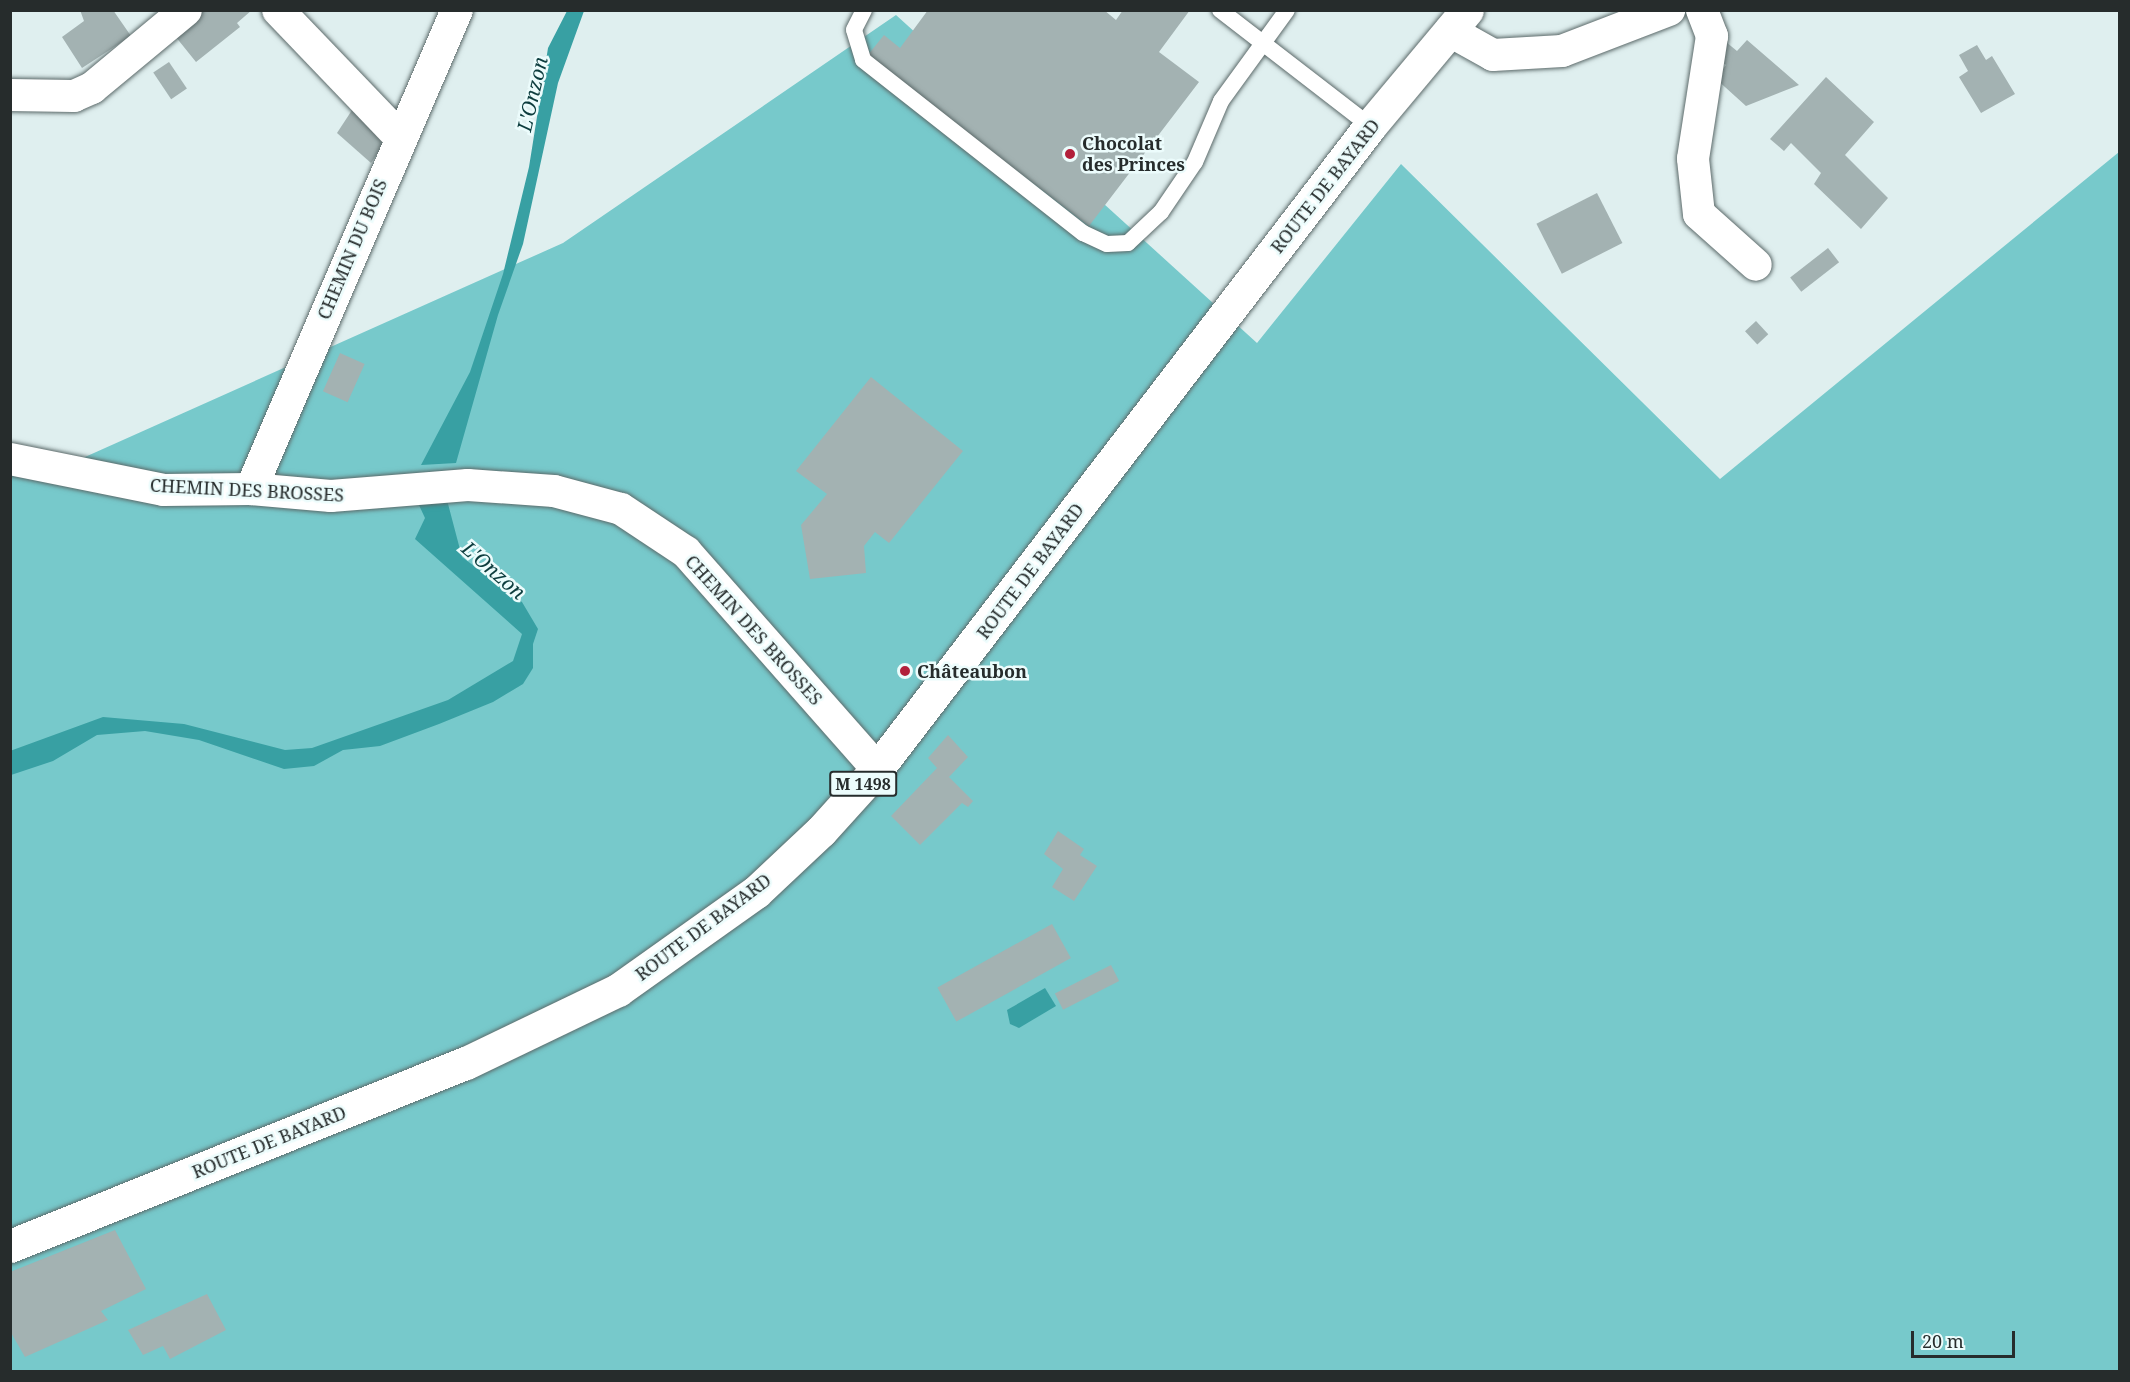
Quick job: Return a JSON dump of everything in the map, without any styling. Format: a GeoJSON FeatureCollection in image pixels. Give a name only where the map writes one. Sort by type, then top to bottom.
{"type":"FeatureCollection","features":[{"type":"Feature","properties":{"kind":"main road","name":"ROUTE DE BAYARD"},"geometry":{"type":"LineString","coordinates":[[10,1246],[466,1063],[618,990],[756,892],[821,831],[877,769],[1370,126],[1458,21]]}},
{"type":"Feature","properties":{"kind":"street"},"geometry":{"type":"LineString","coordinates":[[10,95],[74,96],[92,88],[186,10]]}},
{"type":"Feature","properties":{"kind":"street"},"geometry":{"type":"LineString","coordinates":[[278,10],[400,137]]}},
{"type":"Feature","properties":{"kind":"street","name":"CHEMIN DU BOIS"},"geometry":{"type":"LineString","coordinates":[[251,489],[400,137],[457,10]]}},
{"type":"Feature","properties":{"kind":"street"},"geometry":{"type":"LineString","coordinates":[[1458,21],[1493,55],[1562,51],[1669,10]]}},
{"type":"Feature","properties":{"kind":"street"},"geometry":{"type":"LineString","coordinates":[[1702,10],[1712,36],[1693,159],[1699,214],[1756,265]]}},
{"type":"Feature","properties":{"kind":"street","name":"CHEMIN DES BROSSES"},"geometry":{"type":"LineString","coordinates":[[10,459],[164,490],[251,489],[331,496],[468,485],[554,491],[621,509],[687,552],[877,769]]}},
{"type":"Feature","properties":{"kind":"lane"},"geometry":{"type":"LineString","coordinates":[[864,10],[854,30],[863,60],[1083,233],[1107,244],[1128,243],[1161,212],[1195,162],[1221,101],[1266,45],[1287,10]]}},
{"type":"Feature","properties":{"kind":"lane"},"geometry":{"type":"LineString","coordinates":[[1220,10],[1370,126]]}},
{"type":"Feature","properties":{"kind":"shaded area"},"geometry":{"type":"Polygon","coordinates":[[[567,11],[584,11],[558,83],[523,244],[498,315],[456,463],[421,465],[470,372],[503,274],[529,167],[548,48],[567,11]]]}},
{"type":"Feature","properties":{"kind":"shaded area"},"geometry":{"type":"Polygon","coordinates":[[[896,15],[1257,343],[1401,164],[1720,479],[2119,152],[2119,1371],[11,1371],[10,470],[38,478],[563,243],[896,15]]]}},
{"type":"Feature","properties":{"kind":"shaded area"},"geometry":{"type":"Polygon","coordinates":[[[447,500],[462,557],[522,602],[538,629],[533,644],[533,668],[523,684],[493,702],[439,724],[380,746],[343,750],[314,766],[284,769],[199,740],[145,731],[97,735],[53,761],[11,775],[10,751],[103,717],[184,724],[285,750],[312,748],[448,700],[513,661],[522,634],[415,539],[425,518],[418,503],[447,500]]]}},
{"type":"Feature","properties":{"kind":"shaded area"},"geometry":{"type":"Polygon","coordinates":[[[1045,988],[1056,1006],[1019,1028],[1010,1024],[1007,1010],[1045,988]]]}},
{"type":"Feature","properties":{"kind":"building"},"geometry":{"type":"Polygon","coordinates":[[[80,10],[113,10],[131,36],[82,68],[62,37],[84,21],[80,10]]]}},
{"type":"Feature","properties":{"kind":"building"},"geometry":{"type":"Polygon","coordinates":[[[196,10],[252,10],[237,23],[240,27],[196,62],[171,31],[196,10]]]}},
{"type":"Feature","properties":{"kind":"building","name":"Chocolat des Princes"},"geometry":{"type":"Polygon","coordinates":[[[928,10],[1104,10],[1116,20],[1123,10],[1190,10],[1159,52],[1199,82],[1089,226],[867,56],[884,35],[900,48],[928,10]]]}},
{"type":"Feature","properties":{"kind":"building"},"geometry":{"type":"Polygon","coordinates":[[[1747,40],[1799,85],[1746,106],[1715,78],[1726,65],[1714,56],[1726,42],[1737,51],[1747,40]]]}},
{"type":"Feature","properties":{"kind":"building"},"geometry":{"type":"Polygon","coordinates":[[[1977,45],[1986,60],[1992,56],[2015,94],[1981,113],[1959,77],[1968,71],[1959,55],[1977,45]]]}},
{"type":"Feature","properties":{"kind":"building"},"geometry":{"type":"Polygon","coordinates":[[[169,62],[187,89],[171,99],[153,73],[169,62]]]}},
{"type":"Feature","properties":{"kind":"building"},"geometry":{"type":"Polygon","coordinates":[[[1826,77],[1874,122],[1845,155],[1888,198],[1861,229],[1814,184],[1821,173],[1791,143],[1784,151],[1770,139],[1826,77]]]}},
{"type":"Feature","properties":{"kind":"building"},"geometry":{"type":"Polygon","coordinates":[[[356,104],[391,134],[371,163],[337,133],[356,104]]]}},
{"type":"Feature","properties":{"kind":"building"},"geometry":{"type":"Polygon","coordinates":[[[1597,193],[1622,243],[1562,274],[1536,224],[1597,193]]]}},
{"type":"Feature","properties":{"kind":"building"},"geometry":{"type":"Polygon","coordinates":[[[1828,248],[1839,262],[1801,292],[1790,278],[1828,248]]]}},
{"type":"Feature","properties":{"kind":"building"},"geometry":{"type":"Polygon","coordinates":[[[1756,321],[1768,334],[1757,344],[1745,331],[1756,321]]]}},
{"type":"Feature","properties":{"kind":"building"},"geometry":{"type":"Polygon","coordinates":[[[340,353],[365,364],[348,402],[323,391],[340,353]]]}},
{"type":"Feature","properties":{"kind":"building"},"geometry":{"type":"Polygon","coordinates":[[[871,377],[963,451],[889,543],[875,532],[864,546],[866,573],[810,579],[801,525],[827,494],[796,471],[871,377]]]}},
{"type":"Feature","properties":{"kind":"building"},"geometry":{"type":"Polygon","coordinates":[[[948,735],[968,757],[949,777],[973,801],[968,807],[962,803],[920,845],[891,816],[937,768],[928,758],[948,735]]]}},
{"type":"Feature","properties":{"kind":"building"},"geometry":{"type":"Polygon","coordinates":[[[1058,831],[1084,849],[1080,855],[1097,866],[1074,901],[1052,887],[1063,869],[1044,854],[1058,831]]]}},
{"type":"Feature","properties":{"kind":"building"},"geometry":{"type":"Polygon","coordinates":[[[1052,924],[1071,958],[956,1022],[937,988],[1052,924]]]}},
{"type":"Feature","properties":{"kind":"building"},"geometry":{"type":"Polygon","coordinates":[[[1111,965],[1119,981],[1063,1010],[1055,994],[1111,965]]]}},
{"type":"Feature","properties":{"kind":"building"},"geometry":{"type":"Polygon","coordinates":[[[115,1230],[146,1289],[101,1311],[108,1320],[25,1357],[10,1331],[10,1272],[115,1230]]]}},
{"type":"Feature","properties":{"kind":"building"},"geometry":{"type":"Polygon","coordinates":[[[207,1294],[226,1330],[170,1359],[163,1346],[143,1355],[128,1330],[207,1294]]]}},
{"type":"Feature","properties":{"kind":"place","name":"Chocolat des Princes"},"geometry":{"type":"Point","coordinates":[1070,154]}},
{"type":"Feature","properties":{"kind":"place","name":"Châteaubon"},"geometry":{"type":"Point","coordinates":[905,671]}},
{"type":"Feature","properties":{"kind":"water label","name":"L'Onzon"},"geometry":{"type":"Point","coordinates":[532,94]}},
{"type":"Feature","properties":{"kind":"water label","name":"L'Onzon"},"geometry":{"type":"Point","coordinates":[494,570]}}]}
